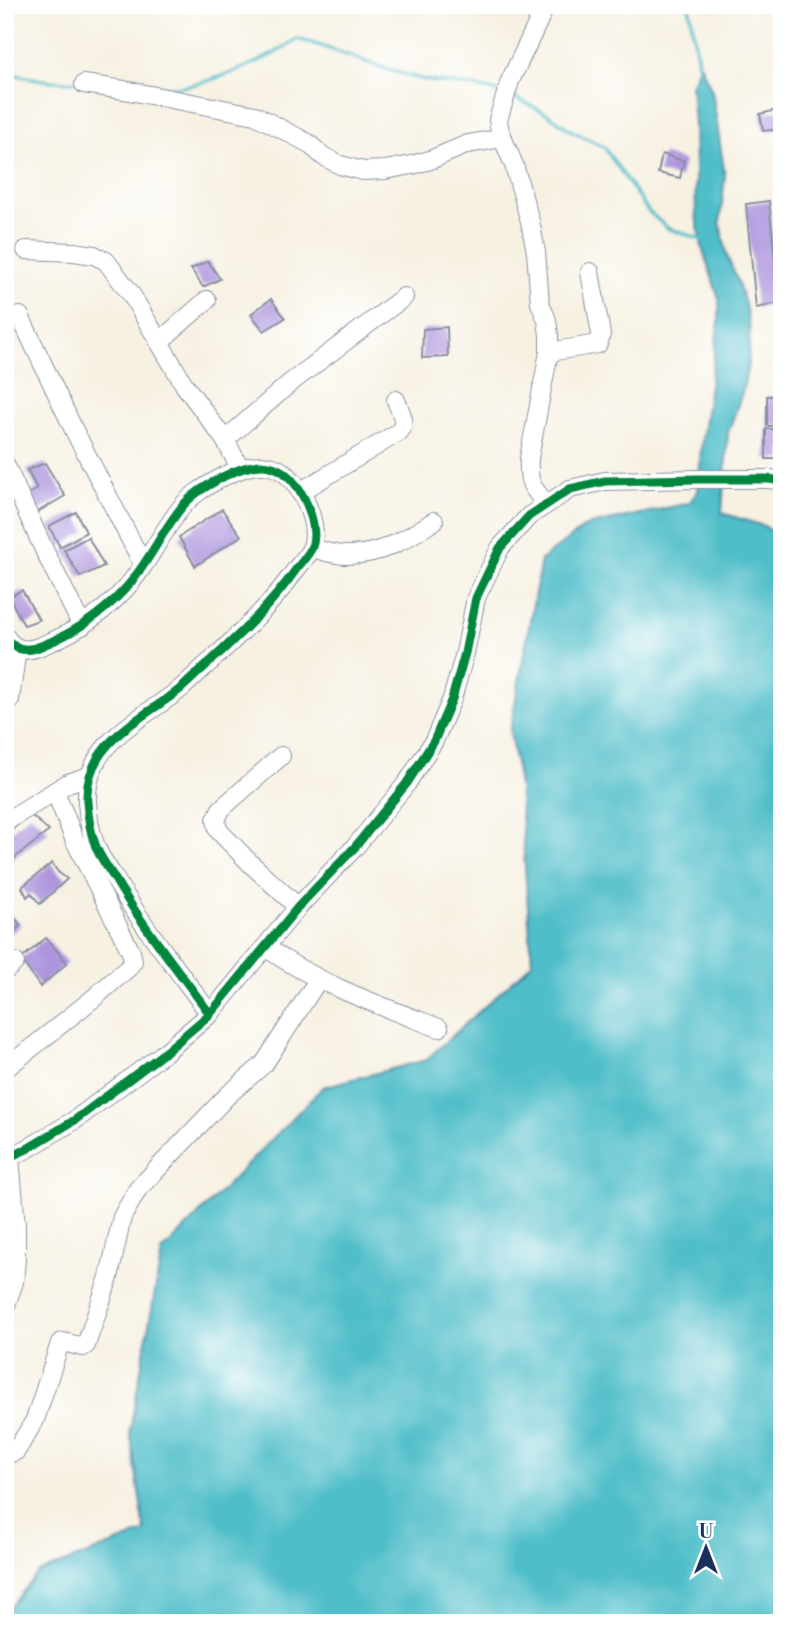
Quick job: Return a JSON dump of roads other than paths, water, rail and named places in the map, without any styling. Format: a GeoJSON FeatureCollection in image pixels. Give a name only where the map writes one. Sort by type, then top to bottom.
{"type":"FeatureCollection","features":[{"type":"Feature","properties":{"kind":"street"},"geometry":{"type":"LineString","coordinates":[[546,5],[510,81],[498,120],[530,221],[536,252],[540,303],[547,320],[549,335],[549,352],[528,475],[531,487],[546,503]]}},
{"type":"Feature","properties":{"kind":"street"},"geometry":{"type":"LineString","coordinates":[[84,85],[255,115],[308,143],[323,156],[340,165],[363,171],[412,165],[468,144],[503,138]]}},
{"type":"Feature","properties":{"kind":"street"},"geometry":{"type":"LineString","coordinates":[[26,250],[74,252],[94,255],[106,261],[131,294],[185,386],[225,440],[240,468]]}},
{"type":"Feature","properties":{"kind":"street"},"geometry":{"type":"LineString","coordinates":[[549,352],[598,344],[600,341],[590,272]]}},
{"type":"Feature","properties":{"kind":"street"},"geometry":{"type":"LineString","coordinates":[[225,440],[290,383],[404,297]]}},
{"type":"Feature","properties":{"kind":"street"},"geometry":{"type":"LineString","coordinates":[[159,342],[207,300]]}},
{"type":"Feature","properties":{"kind":"street"},"geometry":{"type":"LineString","coordinates":[[19,316],[143,564]]}},
{"type":"Feature","properties":{"kind":"street"},"geometry":{"type":"LineString","coordinates":[[300,492],[399,432],[404,421],[396,400]]}},
{"type":"Feature","properties":{"kind":"street"},"geometry":{"type":"LineString","coordinates":[[5,464],[82,626]]}},
{"type":"Feature","properties":{"kind":"street"},"geometry":{"type":"LineString","coordinates":[[5,708],[10,699],[11,643],[30,650],[53,642],[82,626],[110,605],[126,588],[182,506],[202,488],[240,468],[260,465],[276,468],[290,478],[309,509],[314,536],[312,548],[289,580],[226,646],[180,689],[122,730],[103,750],[89,776],[87,799],[95,845],[122,893],[211,1014]]}},
{"type":"Feature","properties":{"kind":"street"},"geometry":{"type":"LineString","coordinates":[[5,1308],[14,1282],[16,1259],[10,1228],[8,1159],[75,1120],[211,1014],[298,907],[355,847],[408,783],[434,741],[452,699],[476,598],[500,548],[529,516],[570,489],[605,481],[782,481]]}},
{"type":"Feature","properties":{"kind":"street"},"geometry":{"type":"LineString","coordinates":[[312,548],[348,556],[366,554],[402,542],[434,521]]}},
{"type":"Feature","properties":{"kind":"street"},"geometry":{"type":"LineString","coordinates":[[281,756],[221,809],[216,820],[218,830],[224,837],[298,907]]}},
{"type":"Feature","properties":{"kind":"street"},"geometry":{"type":"LineString","coordinates":[[5,822],[68,783],[89,776]]}},
{"type":"Feature","properties":{"kind":"street"},"geometry":{"type":"LineString","coordinates":[[5,1069],[95,997],[133,961],[131,952],[75,841],[55,791]]}},
{"type":"Feature","properties":{"kind":"street"},"geometry":{"type":"LineString","coordinates":[[265,947],[318,980],[439,1028]]}},
{"type":"Feature","properties":{"kind":"street"},"geometry":{"type":"LineString","coordinates":[[5,1455],[16,1451],[35,1420],[60,1343],[83,1347],[86,1345],[109,1277],[122,1217],[138,1189],[228,1095],[264,1064],[318,980]]}},
{"type":"Feature","properties":{"kind":"water"},"geometry":{"type":"Polygon","coordinates":[[[700,64],[712,91],[725,176],[720,223],[727,256],[745,304],[750,330],[743,390],[728,433],[722,513],[764,526],[782,538],[782,1623],[5,1623],[5,1613],[38,1573],[145,1532],[130,1431],[162,1252],[323,1087],[426,1060],[532,963],[519,786],[510,731],[541,560],[586,526],[689,503],[698,491],[701,448],[719,321],[719,299],[702,247],[696,215],[691,86],[700,64]]]}},
{"type":"Feature","properties":{"kind":"waterway"},"geometry":{"type":"LineString","coordinates":[[689,5],[699,69]]}},
{"type":"Feature","properties":{"kind":"waterway"},"geometry":{"type":"LineString","coordinates":[[152,87],[180,87],[225,75],[272,55],[297,39],[410,76],[501,93]]}},
{"type":"Feature","properties":{"kind":"waterway"},"geometry":{"type":"LineString","coordinates":[[5,72],[42,80],[79,81]]}},
{"type":"Feature","properties":{"kind":"waterway"},"geometry":{"type":"LineString","coordinates":[[511,96],[604,147],[648,211],[667,228],[703,241]]}}]}
